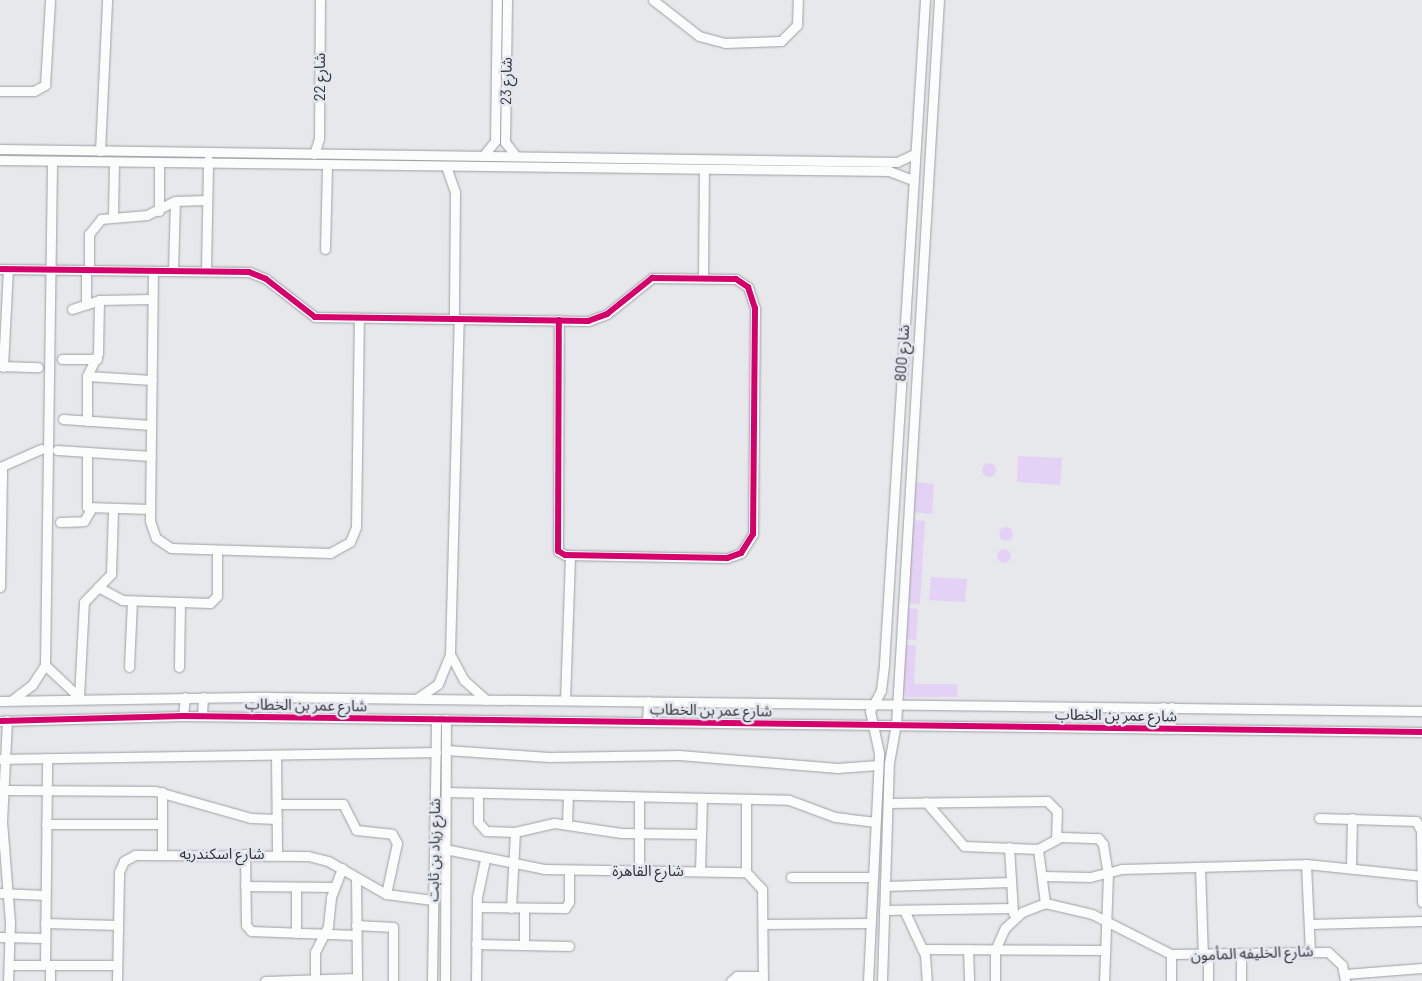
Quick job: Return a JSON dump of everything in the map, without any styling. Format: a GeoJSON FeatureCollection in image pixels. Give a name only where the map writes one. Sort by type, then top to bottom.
{"type":"FeatureCollection","features":[{"type":"Feature","properties":{"kind":"street"},"geometry":{"type":"LineString","coordinates":[[0,91],[34,91],[45,85],[50,0]]}},
{"type":"Feature","properties":{"kind":"street"},"geometry":{"type":"LineString","coordinates":[[100,151],[107,0]]}},
{"type":"Feature","properties":{"kind":"street","name":"شارع 22"},"geometry":{"type":"LineString","coordinates":[[314,154],[319,139],[320,0]]}},
{"type":"Feature","properties":{"kind":"street","name":"شارع 23"},"geometry":{"type":"LineString","coordinates":[[484,156],[495,141],[497,0]]}},
{"type":"Feature","properties":{"kind":"street","name":"شارع 23"},"geometry":{"type":"LineString","coordinates":[[507,0],[505,142],[516,156]]}},
{"type":"Feature","properties":{"kind":"street"},"geometry":{"type":"LineString","coordinates":[[653,0],[699,36],[725,43],[781,41],[797,25],[798,0]]}},
{"type":"Feature","properties":{"kind":"street","name":"شارع 800"},"geometry":{"type":"LineString","coordinates":[[873,703],[882,685],[925,0]]}},
{"type":"Feature","properties":{"kind":"street","name":"شارع 800"},"geometry":{"type":"LineString","coordinates":[[882,981],[890,757],[896,725],[920,284],[939,0]]}},
{"type":"Feature","properties":{"kind":"street"},"geometry":{"type":"LineString","coordinates":[[920,71],[934,72]]}},
{"type":"Feature","properties":{"kind":"street"},"geometry":{"type":"LineString","coordinates":[[0,149],[897,162],[914,154]]}},
{"type":"Feature","properties":{"kind":"street"},"geometry":{"type":"LineString","coordinates":[[206,268],[208,152]]}},
{"type":"Feature","properties":{"kind":"street"},"geometry":{"type":"LineString","coordinates":[[364,154],[364,166]]}},
{"type":"Feature","properties":{"kind":"street"},"geometry":{"type":"LineString","coordinates":[[0,160],[159,164],[896,171],[913,180]]}},
{"type":"Feature","properties":{"kind":"street"},"geometry":{"type":"LineString","coordinates":[[769,160],[769,170]]}},
{"type":"Feature","properties":{"kind":"street"},"geometry":{"type":"LineString","coordinates":[[12,700],[32,685],[45,665],[52,162]]}},
{"type":"Feature","properties":{"kind":"street"},"geometry":{"type":"LineString","coordinates":[[113,215],[114,163]]}},
{"type":"Feature","properties":{"kind":"street"},"geometry":{"type":"LineString","coordinates":[[159,164],[159,211]]}},
{"type":"Feature","properties":{"kind":"street"},"geometry":{"type":"LineString","coordinates":[[325,249],[327,165]]}},
{"type":"Feature","properties":{"kind":"street"},"geometry":{"type":"LineString","coordinates":[[416,699],[438,684],[450,654],[456,319],[456,192],[446,166]]}},
{"type":"Feature","properties":{"kind":"street"},"geometry":{"type":"LineString","coordinates":[[703,277],[704,170]]}},
{"type":"Feature","properties":{"kind":"street"},"geometry":{"type":"LineString","coordinates":[[86,304],[87,270],[92,228],[113,215],[159,211],[175,201],[207,200]]}},
{"type":"Feature","properties":{"kind":"street"},"geometry":{"type":"LineString","coordinates":[[173,269],[175,201]]}},
{"type":"Feature","properties":{"kind":"street"},"geometry":{"type":"LineString","coordinates":[[38,367],[2,367],[4,269],[153,272],[206,268],[257,274],[310,316],[359,318],[559,320],[601,317],[652,278],[703,277],[736,279],[748,287],[755,301],[751,541],[741,553],[727,558],[561,554],[555,544],[559,320]]}},
{"type":"Feature","properties":{"kind":"street"},"geometry":{"type":"LineString","coordinates":[[153,272],[150,509],[152,533],[165,546],[217,550],[330,553],[350,542],[356,527],[359,318]]}},
{"type":"Feature","properties":{"kind":"street"},"geometry":{"type":"LineString","coordinates":[[906,283],[920,284]]}},
{"type":"Feature","properties":{"kind":"street"},"geometry":{"type":"LineString","coordinates":[[72,309],[99,300],[152,300]]}},
{"type":"Feature","properties":{"kind":"street"},"geometry":{"type":"LineString","coordinates":[[86,421],[87,376],[97,360],[99,300]]}},
{"type":"Feature","properties":{"kind":"street"},"geometry":{"type":"LineString","coordinates":[[62,359],[97,360]]}},
{"type":"Feature","properties":{"kind":"street"},"geometry":{"type":"LineString","coordinates":[[87,376],[152,380]]}},
{"type":"Feature","properties":{"kind":"street"},"geometry":{"type":"LineString","coordinates":[[63,419],[151,425]]}},
{"type":"Feature","properties":{"kind":"street"},"geometry":{"type":"LineString","coordinates":[[0,587],[1,467],[41,449]]}},
{"type":"Feature","properties":{"kind":"street"},"geometry":{"type":"LineString","coordinates":[[57,450],[151,456]]}},
{"type":"Feature","properties":{"kind":"street"},"geometry":{"type":"LineString","coordinates":[[87,452],[86,504],[91,509],[150,509]]}},
{"type":"Feature","properties":{"kind":"street"},"geometry":{"type":"LineString","coordinates":[[60,522],[85,521],[91,509]]}},
{"type":"Feature","properties":{"kind":"street"},"geometry":{"type":"LineString","coordinates":[[79,697],[84,602],[112,572],[113,509]]}},
{"type":"Feature","properties":{"kind":"street"},"geometry":{"type":"LineString","coordinates":[[98,587],[115,599],[132,601],[180,602],[216,600],[217,550]]}},
{"type":"Feature","properties":{"kind":"street"},"geometry":{"type":"LineString","coordinates":[[565,700],[570,555]]}},
{"type":"Feature","properties":{"kind":"street"},"geometry":{"type":"LineString","coordinates":[[129,667],[132,601]]}},
{"type":"Feature","properties":{"kind":"street"},"geometry":{"type":"LineString","coordinates":[[179,667],[180,602]]}},
{"type":"Feature","properties":{"kind":"street"},"geometry":{"type":"LineString","coordinates":[[450,654],[464,680],[486,700]]}},
{"type":"Feature","properties":{"kind":"street"},"geometry":{"type":"LineString","coordinates":[[45,665],[79,697]]}},
{"type":"Feature","properties":{"kind":"street","name":"شارع عمر بن الخطاب"},"geometry":{"type":"LineString","coordinates":[[0,700],[79,697],[203,697],[896,703],[1422,711]]}},
{"type":"Feature","properties":{"kind":"street"},"geometry":{"type":"LineString","coordinates":[[183,716],[185,697]]}},
{"type":"Feature","properties":{"kind":"street"},"geometry":{"type":"LineString","coordinates":[[202,716],[203,697]]}},
{"type":"Feature","properties":{"kind":"street"},"geometry":{"type":"LineString","coordinates":[[647,722],[648,701]]}},
{"type":"Feature","properties":{"kind":"street"},"geometry":{"type":"LineString","coordinates":[[868,981],[871,877],[879,761],[873,725],[873,703]]}},
{"type":"Feature","properties":{"kind":"street"},"geometry":{"type":"LineString","coordinates":[[1166,729],[1167,707]]}},
{"type":"Feature","properties":{"kind":"street","name":"شارع عمر بن الخطاب"},"geometry":{"type":"LineString","coordinates":[[3,720],[202,716],[1422,732]]}},
{"type":"Feature","properties":{"kind":"street","name":"شارع زياد بن ثابت"},"geometry":{"type":"LineString","coordinates":[[432,981],[436,719]]}},
{"type":"Feature","properties":{"kind":"street","name":"شارع زياد بن ثابت"},"geometry":{"type":"LineString","coordinates":[[445,981],[446,719]]}},
{"type":"Feature","properties":{"kind":"street"},"geometry":{"type":"LineString","coordinates":[[3,720],[5,790],[2,835],[4,893],[10,937],[8,981]]}},
{"type":"Feature","properties":{"kind":"street"},"geometry":{"type":"LineString","coordinates":[[446,750],[549,757],[685,755],[837,768],[879,761],[890,757]]}},
{"type":"Feature","properties":{"kind":"street"},"geometry":{"type":"LineString","coordinates":[[3,759],[436,752]]}},
{"type":"Feature","properties":{"kind":"street"},"geometry":{"type":"LineString","coordinates":[[276,755],[277,854]]}},
{"type":"Feature","properties":{"kind":"street"},"geometry":{"type":"LineString","coordinates":[[47,758],[45,938],[50,981]]}},
{"type":"Feature","properties":{"kind":"street"},"geometry":{"type":"LineString","coordinates":[[5,790],[162,792],[251,818],[277,819]]}},
{"type":"Feature","properties":{"kind":"street"},"geometry":{"type":"LineString","coordinates":[[162,792],[162,855]]}},
{"type":"Feature","properties":{"kind":"street"},"geometry":{"type":"LineString","coordinates":[[447,792],[790,800],[829,816],[874,822]]}},
{"type":"Feature","properties":{"kind":"street"},"geometry":{"type":"LineString","coordinates":[[478,793],[479,827],[515,832],[567,824],[639,834],[701,834]]}},
{"type":"Feature","properties":{"kind":"street"},"geometry":{"type":"LineString","coordinates":[[567,824],[568,795]]}},
{"type":"Feature","properties":{"kind":"street"},"geometry":{"type":"LineString","coordinates":[[639,797],[639,871]]}},
{"type":"Feature","properties":{"kind":"street"},"geometry":{"type":"LineString","coordinates":[[700,871],[702,798]]}},
{"type":"Feature","properties":{"kind":"street"},"geometry":{"type":"LineString","coordinates":[[730,981],[737,976],[763,979],[762,889],[746,872],[746,799]]}},
{"type":"Feature","properties":{"kind":"street"},"geometry":{"type":"LineString","coordinates":[[888,803],[1047,801],[1057,811],[1056,838]]}},
{"type":"Feature","properties":{"kind":"street"},"geometry":{"type":"LineString","coordinates":[[926,802],[964,846],[1038,849],[1056,838],[1101,840],[1108,874],[1104,981]]}},
{"type":"Feature","properties":{"kind":"street"},"geometry":{"type":"LineString","coordinates":[[277,804],[343,804],[356,830],[392,834],[397,843],[386,894]]}},
{"type":"Feature","properties":{"kind":"street"},"geometry":{"type":"LineString","coordinates":[[1319,818],[1416,821],[1421,831],[1422,902]]}},
{"type":"Feature","properties":{"kind":"street"},"geometry":{"type":"LineString","coordinates":[[1351,868],[1352,818]]}},
{"type":"Feature","properties":{"kind":"street"},"geometry":{"type":"LineString","coordinates":[[46,824],[162,824]]}},
{"type":"Feature","properties":{"kind":"street"},"geometry":{"type":"LineString","coordinates":[[511,908],[515,832]]}},
{"type":"Feature","properties":{"kind":"street","name":"شارع القاهرة"},"geometry":{"type":"LineString","coordinates":[[435,847],[513,864],[569,870],[746,872]]}},
{"type":"Feature","properties":{"kind":"street"},"geometry":{"type":"LineString","coordinates":[[1009,848],[1013,919]]}},
{"type":"Feature","properties":{"kind":"street"},"geometry":{"type":"LineString","coordinates":[[995,981],[995,950],[1013,919],[1045,904],[1044,876],[1038,849]]}},
{"type":"Feature","properties":{"kind":"street"},"geometry":{"type":"LineString","coordinates":[[245,854],[248,929],[356,935]]}},
{"type":"Feature","properties":{"kind":"street","name":"شارع اسكندريه"},"geometry":{"type":"LineString","coordinates":[[117,981],[121,866],[135,855],[277,854],[318,858],[342,868],[386,894],[433,900]]}},
{"type":"Feature","properties":{"kind":"street"},"geometry":{"type":"LineString","coordinates":[[476,981],[477,907],[485,859]]}},
{"type":"Feature","properties":{"kind":"street"},"geometry":{"type":"LineString","coordinates":[[1044,876],[1108,874],[1121,869],[1306,864],[1422,876]]}},
{"type":"Feature","properties":{"kind":"street"},"geometry":{"type":"LineString","coordinates":[[1306,864],[1310,951]]}},
{"type":"Feature","properties":{"kind":"street"},"geometry":{"type":"LineString","coordinates":[[1200,867],[1208,981]]}},
{"type":"Feature","properties":{"kind":"street"},"geometry":{"type":"LineString","coordinates":[[315,977],[315,952],[325,934],[334,887],[342,868]]}},
{"type":"Feature","properties":{"kind":"street"},"geometry":{"type":"LineString","coordinates":[[477,907],[524,908],[568,906],[569,870]]}},
{"type":"Feature","properties":{"kind":"street"},"geometry":{"type":"LineString","coordinates":[[792,877],[871,877]]}},
{"type":"Feature","properties":{"kind":"street"},"geometry":{"type":"LineString","coordinates":[[265,981],[315,977],[357,979],[356,878]]}},
{"type":"Feature","properties":{"kind":"street"},"geometry":{"type":"LineString","coordinates":[[885,886],[1011,882]]}},
{"type":"Feature","properties":{"kind":"street"},"geometry":{"type":"LineString","coordinates":[[246,886],[334,887]]}},
{"type":"Feature","properties":{"kind":"street"},"geometry":{"type":"LineString","coordinates":[[296,887],[296,933]]}},
{"type":"Feature","properties":{"kind":"street"},"geometry":{"type":"LineString","coordinates":[[4,893],[45,895]]}},
{"type":"Feature","properties":{"kind":"street","name":"شارع الخليفه المأمون"},"geometry":{"type":"LineString","coordinates":[[1045,904],[1076,908],[1171,954],[1205,956],[1310,951],[1336,957],[1345,977]]}},
{"type":"Feature","properties":{"kind":"street"},"geometry":{"type":"LineString","coordinates":[[524,908],[524,944]]}},
{"type":"Feature","properties":{"kind":"street"},"geometry":{"type":"LineString","coordinates":[[884,910],[1012,908]]}},
{"type":"Feature","properties":{"kind":"street"},"geometry":{"type":"LineString","coordinates":[[904,910],[922,949],[927,981]]}},
{"type":"Feature","properties":{"kind":"street"},"geometry":{"type":"LineString","coordinates":[[1309,924],[1422,921]]}},
{"type":"Feature","properties":{"kind":"street"},"geometry":{"type":"LineString","coordinates":[[45,923],[118,925]]}},
{"type":"Feature","properties":{"kind":"street"},"geometry":{"type":"LineString","coordinates":[[763,924],[869,923]]}},
{"type":"Feature","properties":{"kind":"street"},"geometry":{"type":"LineString","coordinates":[[356,925],[393,927],[393,981]]}},
{"type":"Feature","properties":{"kind":"street"},"geometry":{"type":"LineString","coordinates":[[0,937],[45,938]]}},
{"type":"Feature","properties":{"kind":"street"},"geometry":{"type":"LineString","coordinates":[[476,944],[569,946]]}},
{"type":"Feature","properties":{"kind":"street"},"geometry":{"type":"LineString","coordinates":[[922,949],[1105,950]]}},
{"type":"Feature","properties":{"kind":"street"},"geometry":{"type":"LineString","coordinates":[[968,949],[969,981]]}},
{"type":"Feature","properties":{"kind":"street"},"geometry":{"type":"LineString","coordinates":[[1171,954],[1171,981]]}},
{"type":"Feature","properties":{"kind":"street"},"geometry":{"type":"LineString","coordinates":[[1241,954],[1241,981]]}},
{"type":"Feature","properties":{"kind":"street"},"geometry":{"type":"LineString","coordinates":[[9,965],[117,965]]}},
{"type":"Feature","properties":{"kind":"street"},"geometry":{"type":"LineString","coordinates":[[1345,977],[1422,968]]}},
{"type":"Feature","properties":{"kind":"shaded area"},"geometry":{"type":"Polygon","coordinates":[[[1018,456],[1062,458],[1060,485],[1017,482],[1018,456]]]}},
{"type":"Feature","properties":{"kind":"shaded area"},"geometry":{"type":"Polygon","coordinates":[[[989,463],[994,465],[996,470],[994,475],[989,477],[984,475],[982,470],[984,465],[989,463]]]}},
{"type":"Feature","properties":{"kind":"shaded area"},"geometry":{"type":"Polygon","coordinates":[[[915,482],[934,484],[932,514],[912,512],[915,482]]]}},
{"type":"Feature","properties":{"kind":"shaded area"},"geometry":{"type":"Polygon","coordinates":[[[911,520],[925,521],[920,604],[906,603],[911,520]]]}},
{"type":"Feature","properties":{"kind":"shaded area"},"geometry":{"type":"Polygon","coordinates":[[[1003,527],[1009,527],[1013,534],[1009,541],[1003,541],[999,537],[999,531],[1003,527]]]}},
{"type":"Feature","properties":{"kind":"shaded area"},"geometry":{"type":"Polygon","coordinates":[[[1004,549],[1009,551],[1011,556],[1009,561],[1004,563],[999,561],[997,556],[999,551],[1004,549]]]}},
{"type":"Feature","properties":{"kind":"shaded area"},"geometry":{"type":"Polygon","coordinates":[[[931,577],[967,579],[965,602],[929,600],[931,577]]]}},
{"type":"Feature","properties":{"kind":"shaded area"},"geometry":{"type":"Polygon","coordinates":[[[905,608],[918,609],[916,640],[903,639],[905,608]]]}},
{"type":"Feature","properties":{"kind":"shaded area"},"geometry":{"type":"Polygon","coordinates":[[[903,645],[916,645],[914,684],[957,684],[958,697],[906,697],[901,687],[903,645]]]}},
{"type":"Feature","properties":{"kind":"cycle path"},"geometry":{"type":"LineString","coordinates":[[0,269],[249,272],[266,279],[315,317],[454,319],[588,321],[607,314],[652,278],[736,279],[748,287],[755,308],[753,534],[741,553],[727,558],[565,555],[558,551],[559,320]]}},
{"type":"Feature","properties":{"kind":"cycle path"},"geometry":{"type":"LineString","coordinates":[[0,721],[183,716],[1422,732]]}}]}
